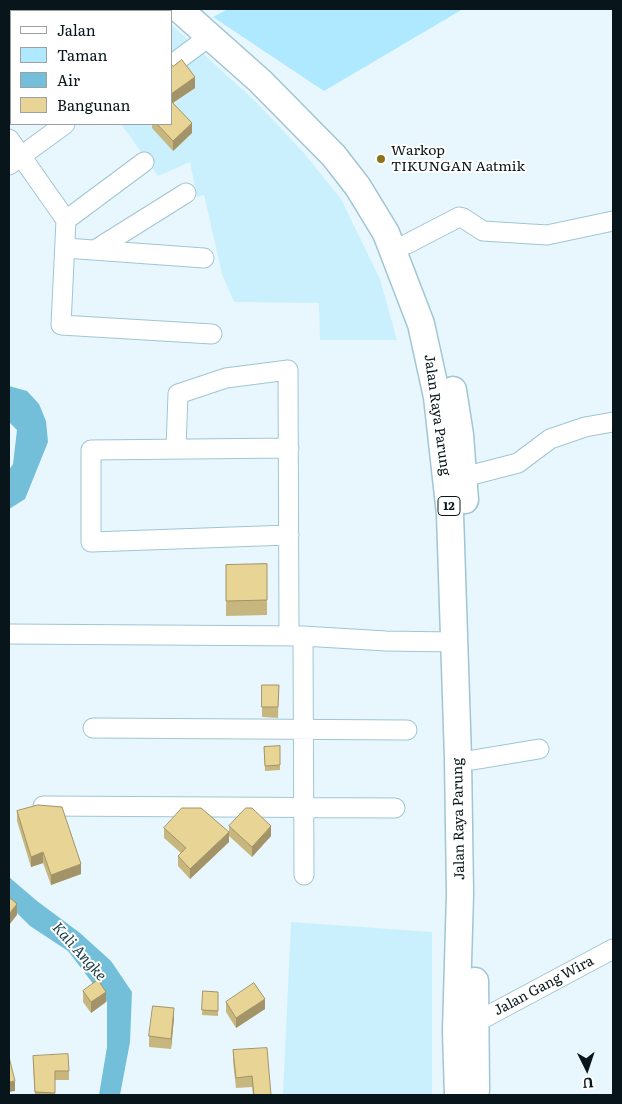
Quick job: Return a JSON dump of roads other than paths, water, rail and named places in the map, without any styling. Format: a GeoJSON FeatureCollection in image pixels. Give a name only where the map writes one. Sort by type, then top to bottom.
{"type":"FeatureCollection","features":[{"type":"Feature","properties":{"kind":"highway","name":"Jalan Raya Parung"},"geometry":{"type":"LineString","coordinates":[[179,9],[260,81],[334,156],[358,187],[386,232],[421,324],[437,397],[464,478],[473,760],[466,1027],[458,1095]]}},
{"type":"Feature","properties":{"kind":"highway","name":"Jalan Raya Parung"},"geometry":{"type":"LineString","coordinates":[[201,9],[239,42],[291,92],[359,168],[382,199],[407,244],[426,284],[438,322],[455,400],[451,438],[450,514],[458,758],[460,894],[466,1027],[476,1095]]}},
{"type":"Feature","properties":{"kind":"street"},"geometry":{"type":"LineString","coordinates":[[172,64],[210,36]]}},
{"type":"Feature","properties":{"kind":"street"},"geometry":{"type":"LineString","coordinates":[[15,161],[64,125]]}},
{"type":"Feature","properties":{"kind":"street"},"geometry":{"type":"LineString","coordinates":[[9,140],[15,161],[66,220],[61,325],[212,334]]}},
{"type":"Feature","properties":{"kind":"street"},"geometry":{"type":"LineString","coordinates":[[66,220],[144,162]]}},
{"type":"Feature","properties":{"kind":"street"},"geometry":{"type":"LineString","coordinates":[[95,250],[186,193]]}},
{"type":"Feature","properties":{"kind":"street"},"geometry":{"type":"LineString","coordinates":[[407,244],[459,217],[483,231],[548,235],[613,221]]}},
{"type":"Feature","properties":{"kind":"street"},"geometry":{"type":"LineString","coordinates":[[64,248],[204,258]]}},
{"type":"Feature","properties":{"kind":"street"},"geometry":{"type":"LineString","coordinates":[[176,448],[178,394],[226,378],[288,370],[289,535],[304,729],[304,875]]}},
{"type":"Feature","properties":{"kind":"street"},"geometry":{"type":"LineString","coordinates":[[464,478],[518,463],[550,439],[585,427],[613,422]]}},
{"type":"Feature","properties":{"kind":"street"},"geometry":{"type":"LineString","coordinates":[[289,448],[91,450],[91,542],[289,535]]}},
{"type":"Feature","properties":{"kind":"street"},"geometry":{"type":"LineString","coordinates":[[9,634],[296,636],[386,641],[454,642]]}},
{"type":"Feature","properties":{"kind":"street"},"geometry":{"type":"LineString","coordinates":[[93,728],[407,730]]}},
{"type":"Feature","properties":{"kind":"street"},"geometry":{"type":"LineString","coordinates":[[473,760],[539,749]]}},
{"type":"Feature","properties":{"kind":"street"},"geometry":{"type":"LineString","coordinates":[[43,806],[395,808]]}},
{"type":"Feature","properties":{"kind":"street","name":"Jalan Gang Wira"},"geometry":{"type":"LineString","coordinates":[[466,1027],[613,949]]}},
{"type":"Feature","properties":{"kind":"water"},"geometry":{"type":"Polygon","coordinates":[[[9,386],[27,391],[39,404],[46,421],[48,442],[25,499],[9,509],[9,470],[13,464],[17,430],[9,422],[9,386]]]}},
{"type":"Feature","properties":{"kind":"water","name":"Kali Angke"},"geometry":{"type":"Polygon","coordinates":[[[9,877],[37,901],[80,933],[111,961],[132,992],[130,1042],[120,1095],[99,1095],[107,1047],[107,1002],[68,951],[30,926],[9,905],[9,877]]]}},
{"type":"Feature","properties":{"kind":"place","name":"Warkop TIKUNGAN Aatmik"},"geometry":{"type":"Point","coordinates":[381,159]}}]}
